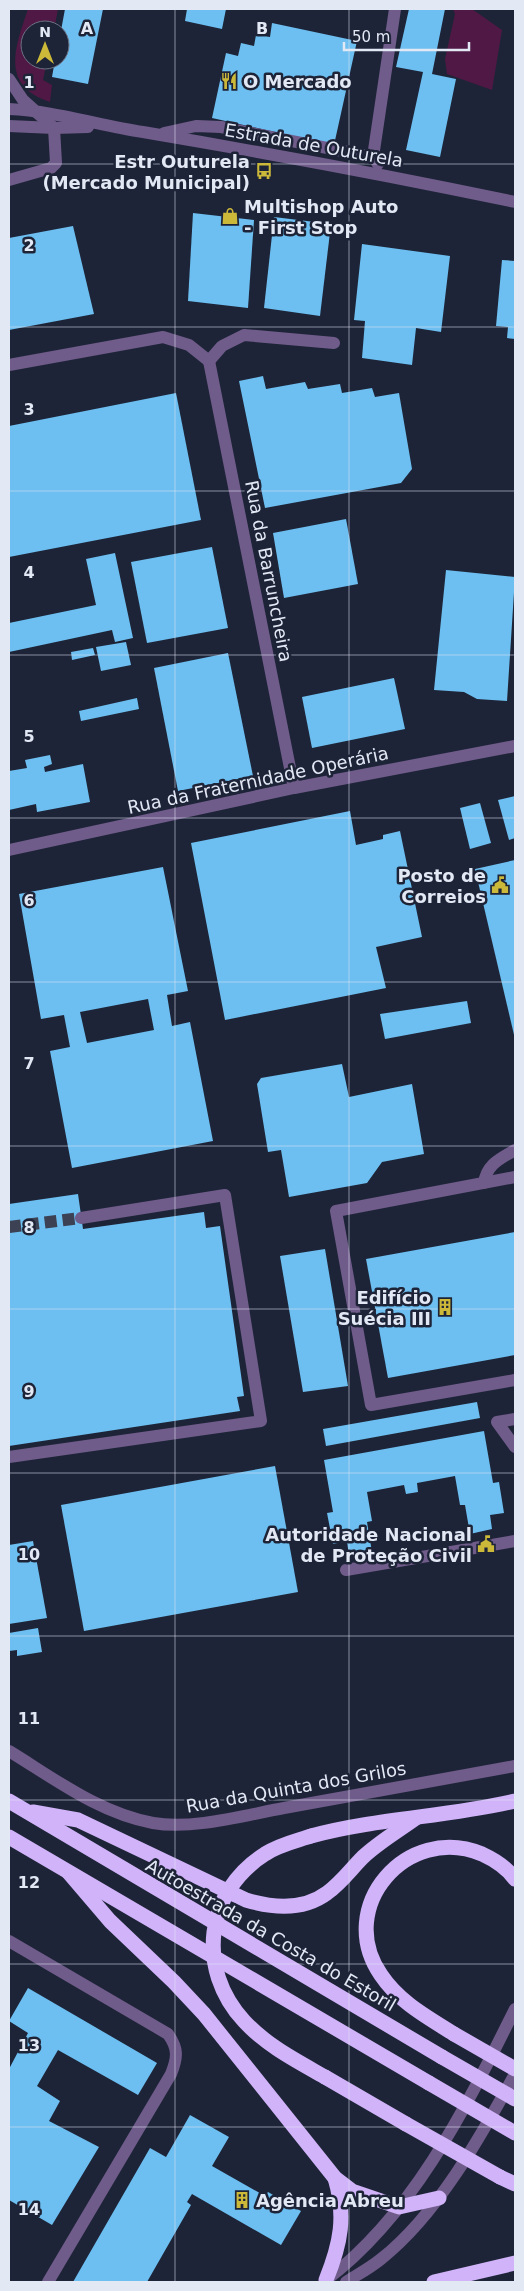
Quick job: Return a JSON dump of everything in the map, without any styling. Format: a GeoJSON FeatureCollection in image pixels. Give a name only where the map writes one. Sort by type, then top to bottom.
{"type":"FeatureCollection","features":[{"type":"Feature","properties":{"kind":"highway","name":"Autoestrada da Costa do Estoril"},"geometry":{"type":"LineString","coordinates":[[9,1801],[442,2058],[515,2099]]}},
{"type":"Feature","properties":{"kind":"highway"},"geometry":{"type":"LineString","coordinates":[[513,1802],[416,1818],[383,1821],[311,1836],[266,1853],[230,1886],[217,1914],[214,1930],[214,1963],[223,1990],[244,2022],[277,2049],[406,2124],[515,2184]]}},
{"type":"Feature","properties":{"kind":"highway"},"geometry":{"type":"LineString","coordinates":[[23,1810],[78,1820],[246,1900],[267,1906],[289,1906],[304,1903],[327,1893],[376,1845],[416,1818]]}},
{"type":"Feature","properties":{"kind":"highway"},"geometry":{"type":"LineString","coordinates":[[9,1837],[515,2133]]}},
{"type":"Feature","properties":{"kind":"highway"},"geometry":{"type":"LineString","coordinates":[[515,1879],[501,1864],[474,1851],[441,1847],[425,1850],[400,1862],[390,1870],[374,1895],[367,1924],[370,1954],[375,1966],[402,2000],[454,2034],[515,2069]]}},
{"type":"Feature","properties":{"kind":"highway"},"geometry":{"type":"LineString","coordinates":[[69,1873],[110,1921],[174,1982],[204,2014],[335,2178],[352,2191],[399,2207],[439,2198]]}},
{"type":"Feature","properties":{"kind":"highway"},"geometry":{"type":"LineString","coordinates":[[324,2281],[335,2258],[342,2229],[341,2204],[335,2178]]}},
{"type":"Feature","properties":{"kind":"highway"},"geometry":{"type":"LineString","coordinates":[[434,2282],[515,2263]]}},
{"type":"Feature","properties":{"kind":"street"},"geometry":{"type":"LineString","coordinates":[[373,157],[395,9]]}},
{"type":"Feature","properties":{"kind":"street"},"geometry":{"type":"LineString","coordinates":[[9,79],[23,100],[54,128],[56,164],[51,168],[9,180]]}},
{"type":"Feature","properties":{"kind":"street","name":"Estrada de Outurela"},"geometry":{"type":"LineString","coordinates":[[9,109],[36,110],[105,126],[388,176],[515,202]]}},
{"type":"Feature","properties":{"kind":"street","name":"Estrada de Outurela"},"geometry":{"type":"LineString","coordinates":[[9,126],[54,128],[105,126]]}},
{"type":"Feature","properties":{"kind":"street"},"geometry":{"type":"LineString","coordinates":[[158,135],[196,126],[221,128],[373,157],[388,176]]}},
{"type":"Feature","properties":{"kind":"street"},"geometry":{"type":"LineString","coordinates":[[9,365],[163,337],[189,345],[210,361],[222,346],[244,335],[334,343]]}},
{"type":"Feature","properties":{"kind":"street","name":"Rua da Barruncheira"},"geometry":{"type":"LineString","coordinates":[[210,361],[294,788]]}},
{"type":"Feature","properties":{"kind":"street","name":"Rua da Fraternidade Operária"},"geometry":{"type":"LineString","coordinates":[[9,850],[294,788],[515,746]]}},
{"type":"Feature","properties":{"kind":"street"},"geometry":{"type":"LineString","coordinates":[[484,1183],[485,1175],[492,1164],[515,1150]]}},
{"type":"Feature","properties":{"kind":"street"},"geometry":{"type":"LineString","coordinates":[[515,1178],[336,1211],[371,1405],[515,1380]]}},
{"type":"Feature","properties":{"kind":"street"},"geometry":{"type":"LineString","coordinates":[[9,1457],[262,1421],[226,1195],[81,1218]]}},
{"type":"Feature","properties":{"kind":"street"},"geometry":{"type":"LineString","coordinates":[[515,1419],[498,1422],[515,1447]]}},
{"type":"Feature","properties":{"kind":"street"},"geometry":{"type":"LineString","coordinates":[[346,1570],[515,1541]]}},
{"type":"Feature","properties":{"kind":"street","name":"Rua da Quinta dos Grilos"},"geometry":{"type":"LineString","coordinates":[[9,1751],[91,1802],[107,1809],[155,1823],[171,1824],[227,1819],[515,1766]]}},
{"type":"Feature","properties":{"kind":"street"},"geometry":{"type":"LineString","coordinates":[[9,1942],[168,2034],[177,2052],[176,2061],[168,2080],[48,2282]]}},
{"type":"Feature","properties":{"kind":"street"},"geometry":{"type":"LineString","coordinates":[[324,2281],[366,2246],[415,2186],[474,2091],[515,2009]]}},
{"type":"Feature","properties":{"kind":"street"},"geometry":{"type":"LineString","coordinates":[[346,2282],[381,2259],[420,2221],[439,2198],[498,2107],[515,2074]]}},
{"type":"Feature","properties":{"kind":"shaded area"},"geometry":{"type":"Polygon","coordinates":[[[28,9],[58,9],[56,20],[25,20],[28,9]]]}},
{"type":"Feature","properties":{"kind":"shaded area"},"geometry":{"type":"Polygon","coordinates":[[[453,9],[472,9],[502,30],[492,90],[447,74],[445,59],[455,14],[453,9]]]}},
{"type":"Feature","properties":{"kind":"shaded area"},"geometry":{"type":"Polygon","coordinates":[[[20,35],[20,70],[45,70],[43,80],[52,85],[50,102],[34,95],[24,86],[18,75],[15,64],[20,35]]]}},
{"type":"Feature","properties":{"kind":"building"},"geometry":{"type":"Polygon","coordinates":[[[65,9],[103,9],[88,84],[52,77],[53,70],[70,70],[70,20],[63,20],[65,9]]]}},
{"type":"Feature","properties":{"kind":"building"},"geometry":{"type":"Polygon","coordinates":[[[187,9],[226,9],[222,29],[185,21],[187,9]]]}},
{"type":"Feature","properties":{"kind":"building"},"geometry":{"type":"Polygon","coordinates":[[[409,9],[445,9],[432,74],[456,79],[440,157],[406,150],[423,72],[396,67],[409,9]]]}},
{"type":"Feature","properties":{"kind":"building"},"geometry":{"type":"Polygon","coordinates":[[[272,23],[357,41],[334,145],[212,118],[226,53],[238,56],[241,43],[254,46],[256,35],[270,37],[272,23]]]}},
{"type":"Feature","properties":{"kind":"building"},"geometry":{"type":"Polygon","coordinates":[[[193,213],[254,220],[248,308],[188,301],[193,213]]]}},
{"type":"Feature","properties":{"kind":"building"},"geometry":{"type":"Polygon","coordinates":[[[274,217],[331,224],[320,316],[264,308],[274,217]]]}},
{"type":"Feature","properties":{"kind":"building"},"geometry":{"type":"Polygon","coordinates":[[[73,226],[94,314],[9,330],[9,238],[73,226]]]}},
{"type":"Feature","properties":{"kind":"building"},"geometry":{"type":"Polygon","coordinates":[[[362,244],[450,256],[441,332],[416,328],[412,365],[362,358],[365,321],[354,320],[362,244]]]}},
{"type":"Feature","properties":{"kind":"building"},"geometry":{"type":"Polygon","coordinates":[[[502,260],[515,261],[515,339],[507,338],[508,327],[496,326],[502,260]]]}},
{"type":"Feature","properties":{"kind":"building"},"geometry":{"type":"Polygon","coordinates":[[[263,376],[266,389],[305,382],[308,389],[340,384],[342,393],[372,388],[375,397],[399,393],[412,469],[401,483],[265,508],[239,381],[263,376]]]}},
{"type":"Feature","properties":{"kind":"building"},"geometry":{"type":"Polygon","coordinates":[[[176,393],[201,520],[9,557],[9,426],[176,393]]]}},
{"type":"Feature","properties":{"kind":"building"},"geometry":{"type":"Polygon","coordinates":[[[346,519],[358,584],[284,598],[273,533],[346,519]]]}},
{"type":"Feature","properties":{"kind":"building"},"geometry":{"type":"Polygon","coordinates":[[[212,547],[228,628],[147,643],[131,562],[212,547]]]}},
{"type":"Feature","properties":{"kind":"building"},"geometry":{"type":"Polygon","coordinates":[[[115,553],[133,638],[115,642],[112,630],[9,652],[9,623],[96,605],[86,559],[115,553]]]}},
{"type":"Feature","properties":{"kind":"building"},"geometry":{"type":"Polygon","coordinates":[[[446,570],[515,577],[507,701],[477,699],[464,692],[434,690],[446,570]]]}},
{"type":"Feature","properties":{"kind":"building"},"geometry":{"type":"Polygon","coordinates":[[[126,642],[131,665],[101,671],[96,647],[126,642]]]}},
{"type":"Feature","properties":{"kind":"building"},"geometry":{"type":"Polygon","coordinates":[[[93,648],[95,655],[72,660],[71,652],[93,648]]]}},
{"type":"Feature","properties":{"kind":"building"},"geometry":{"type":"Polygon","coordinates":[[[228,653],[253,776],[178,791],[154,668],[228,653]]]}},
{"type":"Feature","properties":{"kind":"building"},"geometry":{"type":"Polygon","coordinates":[[[394,678],[405,729],[312,748],[302,697],[394,678]]]}},
{"type":"Feature","properties":{"kind":"building"},"geometry":{"type":"Polygon","coordinates":[[[137,698],[139,709],[81,721],[79,711],[137,698]]]}},
{"type":"Feature","properties":{"kind":"building"},"geometry":{"type":"Polygon","coordinates":[[[50,755],[52,764],[44,767],[45,772],[83,764],[90,802],[37,812],[36,804],[9,810],[9,771],[27,768],[25,760],[50,755]]]}},
{"type":"Feature","properties":{"kind":"building"},"geometry":{"type":"Polygon","coordinates":[[[515,796],[515,838],[509,840],[498,800],[515,796]]]}},
{"type":"Feature","properties":{"kind":"building"},"geometry":{"type":"Polygon","coordinates":[[[480,803],[491,843],[470,849],[460,808],[480,803]]]}},
{"type":"Feature","properties":{"kind":"building"},"geometry":{"type":"Polygon","coordinates":[[[350,811],[356,845],[383,839],[383,835],[400,831],[422,937],[376,947],[386,988],[225,1020],[191,843],[350,811]]]}},
{"type":"Feature","properties":{"kind":"building"},"geometry":{"type":"Polygon","coordinates":[[[515,860],[515,1039],[475,869],[515,860]]]}},
{"type":"Feature","properties":{"kind":"building"},"geometry":{"type":"Polygon","coordinates":[[[163,867],[188,991],[167,995],[172,1026],[190,1022],[213,1141],[72,1168],[50,1051],[70,1047],[64,1015],[41,1019],[19,894],[163,867]],[[148,999],[80,1012],[87,1043],[154,1030],[148,999]]]}},
{"type":"Feature","properties":{"kind":"building"},"geometry":{"type":"Polygon","coordinates":[[[467,1001],[471,1023],[385,1039],[380,1014],[467,1001]]]}},
{"type":"Feature","properties":{"kind":"building"},"geometry":{"type":"Polygon","coordinates":[[[342,1064],[349,1097],[412,1084],[424,1154],[382,1162],[367,1183],[289,1197],[281,1150],[268,1152],[257,1084],[261,1078],[342,1064]]]}},
{"type":"Feature","properties":{"kind":"building"},"geometry":{"type":"Polygon","coordinates":[[[78,1194],[83,1229],[204,1212],[206,1228],[220,1226],[244,1396],[237,1397],[240,1411],[9,1446],[9,1204],[78,1194]]]}},
{"type":"Feature","properties":{"kind":"building","name":"Edifício Suécia III"},"geometry":{"type":"Polygon","coordinates":[[[515,1232],[515,1355],[388,1378],[366,1259],[515,1232]]]}},
{"type":"Feature","properties":{"kind":"building"},"geometry":{"type":"Polygon","coordinates":[[[325,1249],[348,1386],[303,1392],[280,1256],[325,1249]]]}},
{"type":"Feature","properties":{"kind":"building"},"geometry":{"type":"Polygon","coordinates":[[[477,1402],[480,1418],[326,1446],[323,1429],[477,1402]]]}},
{"type":"Feature","properties":{"kind":"building"},"geometry":{"type":"Polygon","coordinates":[[[484,1431],[493,1483],[499,1482],[504,1513],[490,1515],[492,1529],[470,1534],[465,1505],[460,1505],[455,1476],[417,1483],[418,1492],[406,1494],[404,1485],[367,1492],[372,1521],[367,1522],[372,1552],[349,1556],[347,1541],[333,1544],[327,1513],[333,1512],[324,1460],[484,1431]]]}},
{"type":"Feature","properties":{"kind":"building"},"geometry":{"type":"Polygon","coordinates":[[[275,1466],[298,1592],[84,1631],[61,1505],[275,1466]]]}},
{"type":"Feature","properties":{"kind":"building"},"geometry":{"type":"Polygon","coordinates":[[[33,1541],[47,1618],[9,1624],[9,1545],[33,1541]]]}},
{"type":"Feature","properties":{"kind":"building"},"geometry":{"type":"Polygon","coordinates":[[[38,1628],[42,1652],[17,1656],[17,1650],[9,1651],[9,1633],[38,1628]]]}},
{"type":"Feature","properties":{"kind":"building"},"geometry":{"type":"Polygon","coordinates":[[[28,1988],[157,2063],[138,2095],[58,2050],[37,2086],[60,2101],[49,2121],[99,2147],[52,2225],[9,2200],[9,2069],[28,2033],[9,2021],[28,1988]]]}},
{"type":"Feature","properties":{"kind":"building","name":"Agência Abreu"},"geometry":{"type":"Polygon","coordinates":[[[190,2115],[229,2137],[212,2166],[265,2196],[268,2192],[301,2211],[281,2245],[192,2194],[187,2202],[191,2205],[147,2282],[73,2282],[150,2148],[166,2157],[190,2115]]]}},
{"type":"Feature","properties":{"kind":"tunnel"},"geometry":{"type":"LineString","coordinates":[[9,1227],[81,1218]]}},
{"type":"Feature","properties":{"kind":"place","name":"O Mercado"},"geometry":{"type":"Point","coordinates":[229,81]}},
{"type":"Feature","properties":{"kind":"place","name":"Estr Outurela (Mercado Municipal)"},"geometry":{"type":"Point","coordinates":[264,171]}},
{"type":"Feature","properties":{"kind":"place","name":"Multishop Auto - First Stop"},"geometry":{"type":"Point","coordinates":[230,216]}},
{"type":"Feature","properties":{"kind":"place","name":"Posto de Correios"},"geometry":{"type":"Point","coordinates":[500,885]}},
{"type":"Feature","properties":{"kind":"place","name":"Edifício Suécia III"},"geometry":{"type":"Point","coordinates":[445,1307]}},
{"type":"Feature","properties":{"kind":"place","name":"Autoridade Nacional de Proteção Civil"},"geometry":{"type":"Point","coordinates":[486,1544]}},
{"type":"Feature","properties":{"kind":"place","name":"Agência Abreu"},"geometry":{"type":"Point","coordinates":[242,2200]}}]}
